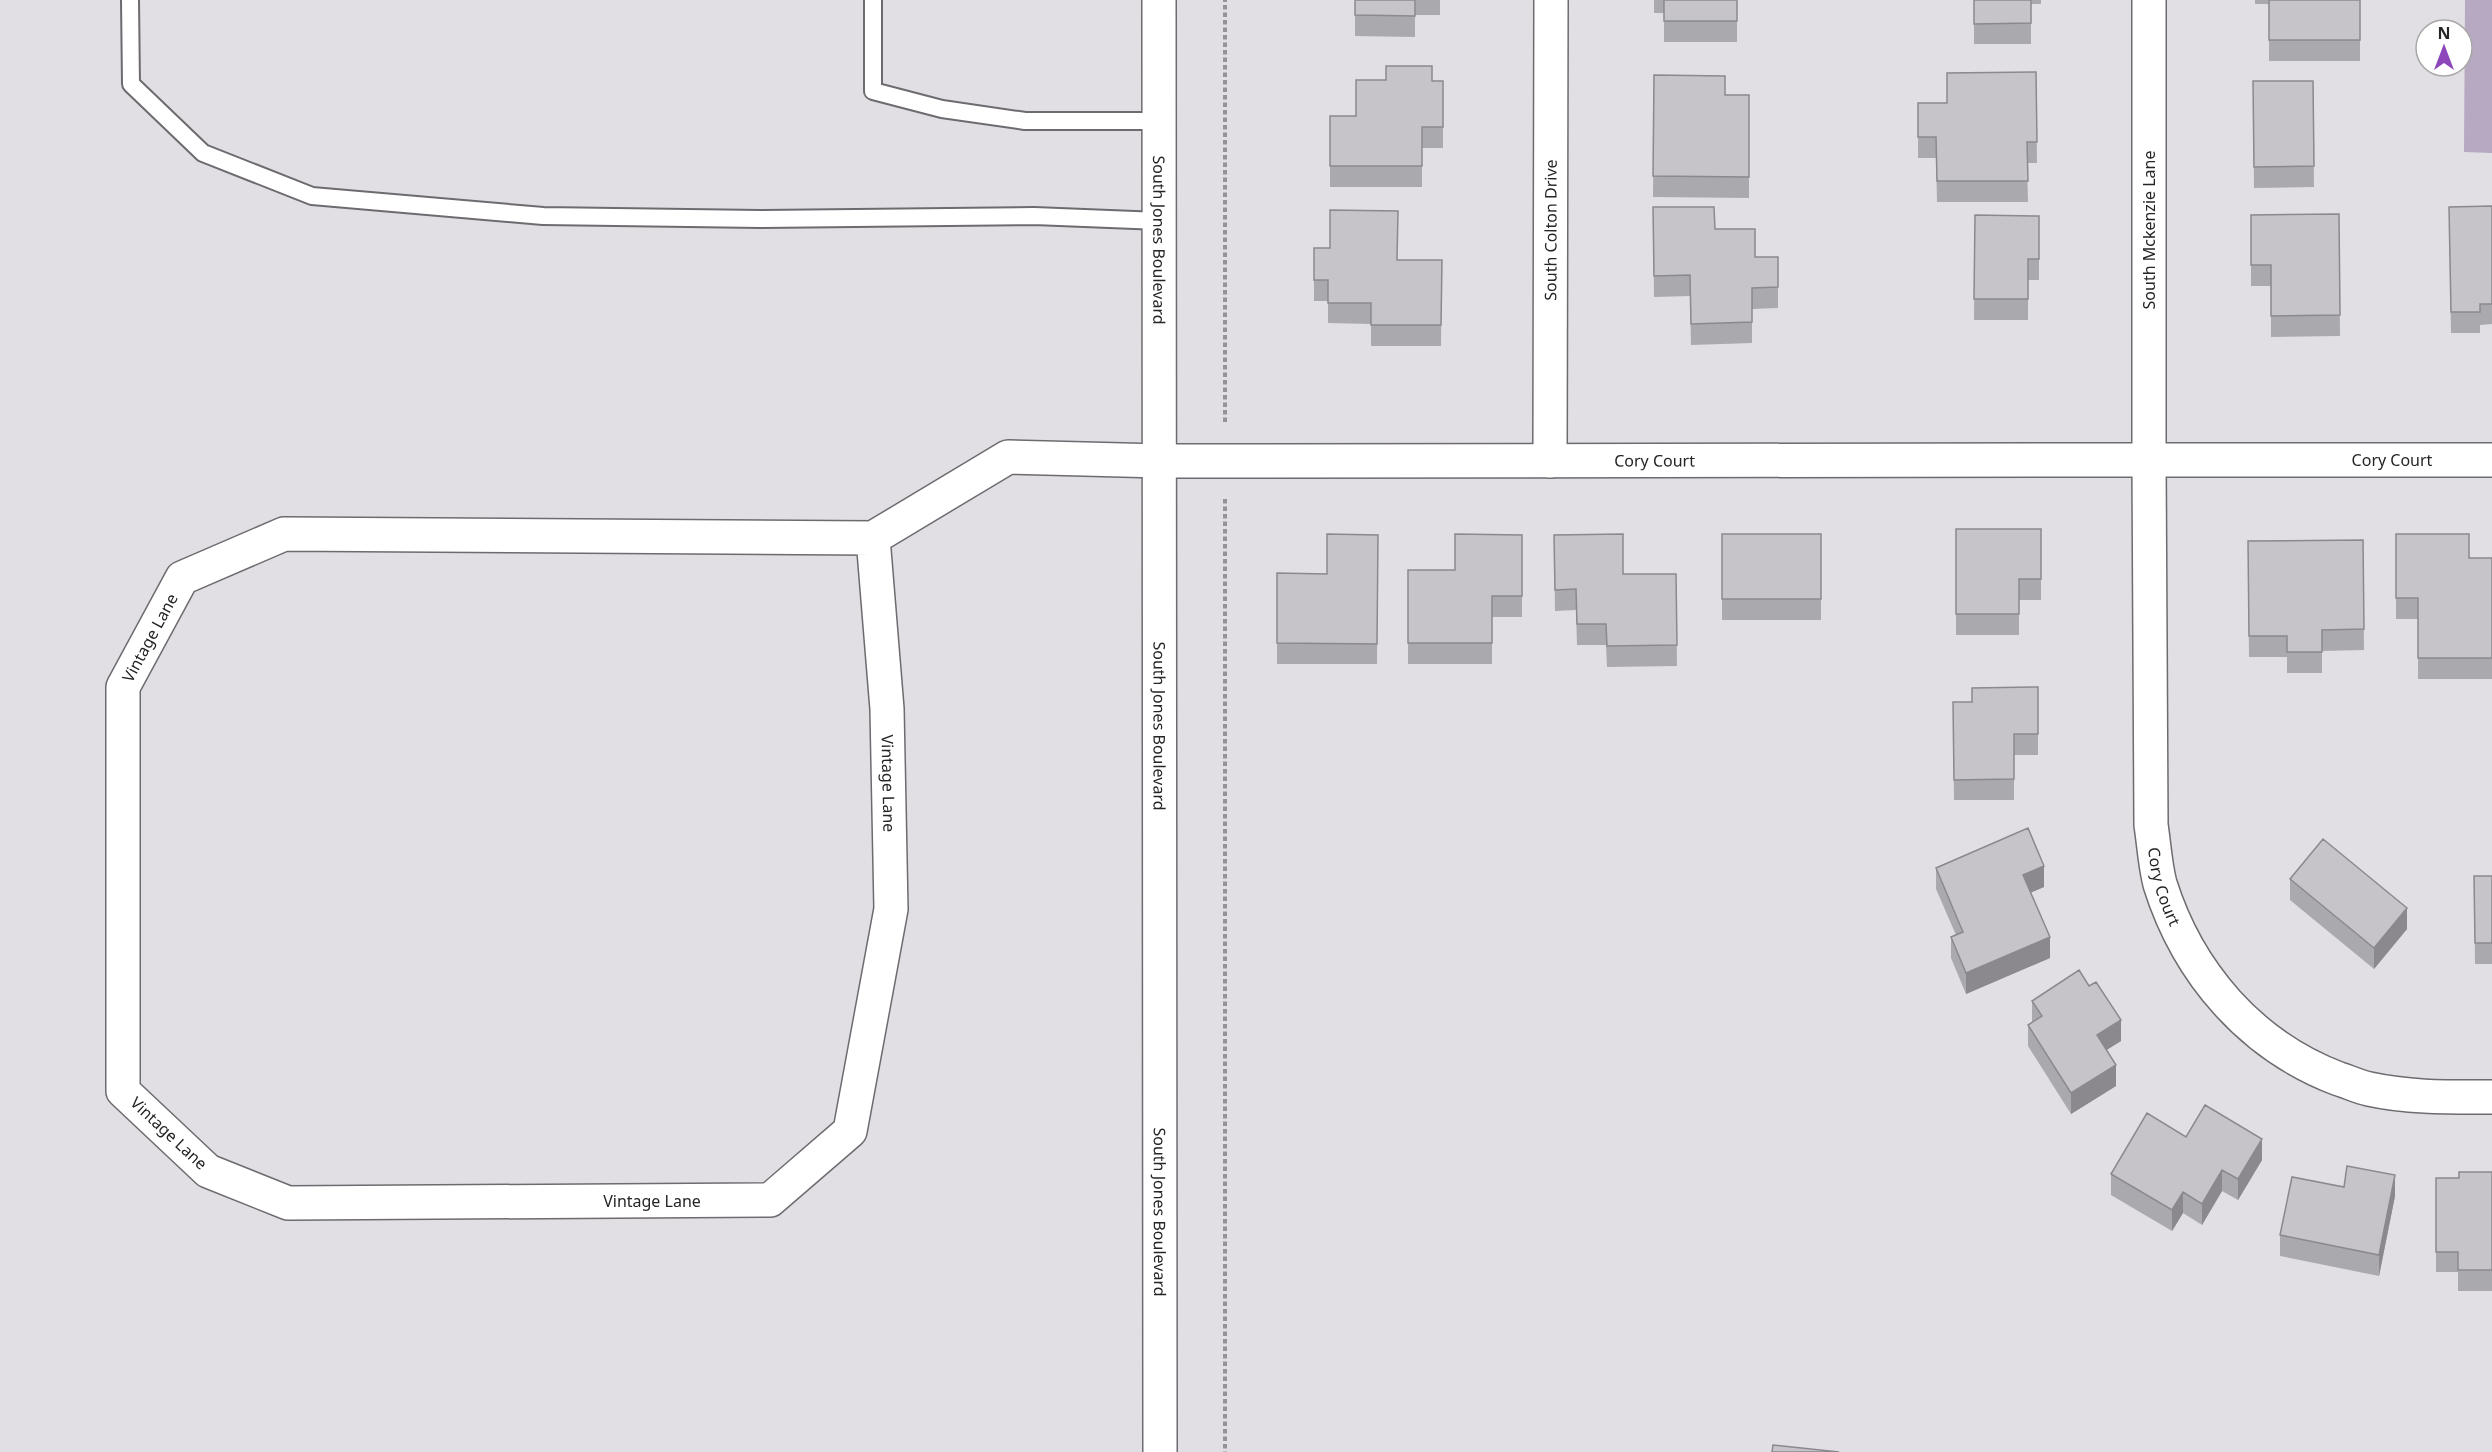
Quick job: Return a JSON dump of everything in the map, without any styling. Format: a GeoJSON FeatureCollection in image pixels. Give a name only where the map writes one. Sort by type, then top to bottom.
{"type":"FeatureCollection","features":[{"type":"Feature","properties":{"kind":"street","name":"South Jones Boulevard"},"geometry":{"type":"LineString","coordinates":[[1159,0],[1160,1452]]}},
{"type":"Feature","properties":{"kind":"street","name":"South Colton Drive"},"geometry":{"type":"LineString","coordinates":[[1550,461],[1551,0]]}},
{"type":"Feature","properties":{"kind":"street","name":"South Mckenzie Lane"},"geometry":{"type":"LineString","coordinates":[[2149,0],[2149,460]]}},
{"type":"Feature","properties":{"kind":"street"},"geometry":{"type":"LineString","coordinates":[[873,538],[1008,457],[1161,461]]}},
{"type":"Feature","properties":{"kind":"street","name":"Cory Court"},"geometry":{"type":"LineString","coordinates":[[2149,460],[2151,825],[2160,882],[2180,936],[2205,979],[2238,1016],[2277,1048],[2320,1072],[2366,1089],[2416,1097],[2492,1097]]}},
{"type":"Feature","properties":{"kind":"street","name":"Cory Court"},"geometry":{"type":"LineString","coordinates":[[1161,461],[2492,460]]}},
{"type":"Feature","properties":{"kind":"street","name":"Vintage Lane"},"geometry":{"type":"LineString","coordinates":[[284,534],[873,538],[887,709],[891,909],[850,1131],[770,1200],[288,1203],[208,1171],[123,1091],[123,687],[182,578],[284,534]]}},
{"type":"Feature","properties":{"kind":"lane"},"geometry":{"type":"LineString","coordinates":[[130,0],[131,84],[204,153],[312,196],[543,216],[760,219],[1034,216],[1160,221]]}},
{"type":"Feature","properties":{"kind":"lane"},"geometry":{"type":"LineString","coordinates":[[873,0],[873,91],[942,109],[1024,121],[1160,121]]}},
{"type":"Feature","properties":{"kind":"path"},"geometry":{"type":"LineString","coordinates":[[1225,0],[1225,1452]]}},
{"type":"Feature","properties":{"kind":"shaded area"},"geometry":{"type":"Polygon","coordinates":[[[2465,0],[2492,0],[2492,153],[2464,152],[2464,78],[2474,78],[2474,18],[2465,18],[2465,0]]]}},
{"type":"Feature","properties":{"kind":"building"},"geometry":{"type":"Polygon","coordinates":[[[1355,0],[1415,0],[1415,16],[1355,15],[1355,0]]]}},
{"type":"Feature","properties":{"kind":"building"},"geometry":{"type":"Polygon","coordinates":[[[1664,0],[1737,0],[1737,21],[1664,21],[1664,0]]]}},
{"type":"Feature","properties":{"kind":"building"},"geometry":{"type":"Polygon","coordinates":[[[1974,0],[2031,0],[2031,23],[1974,24],[1974,0]]]}},
{"type":"Feature","properties":{"kind":"building"},"geometry":{"type":"Polygon","coordinates":[[[2269,0],[2360,0],[2360,40],[2269,40],[2269,0]]]}},
{"type":"Feature","properties":{"kind":"building"},"geometry":{"type":"Polygon","coordinates":[[[1386,66],[1432,66],[1432,81],[1443,81],[1443,127],[1422,127],[1422,166],[1330,166],[1330,116],[1356,116],[1356,80],[1386,80],[1386,66]]]}},
{"type":"Feature","properties":{"kind":"building"},"geometry":{"type":"Polygon","coordinates":[[[2036,72],[2037,142],[2027,142],[2028,181],[1937,181],[1936,137],[1918,137],[1918,103],[1947,103],[1947,73],[2036,72]]]}},
{"type":"Feature","properties":{"kind":"building"},"geometry":{"type":"Polygon","coordinates":[[[1654,75],[1725,76],[1725,95],[1749,95],[1749,177],[1653,176],[1654,75]]]}},
{"type":"Feature","properties":{"kind":"building"},"geometry":{"type":"Polygon","coordinates":[[[2253,81],[2313,81],[2314,166],[2254,167],[2253,81]]]}},
{"type":"Feature","properties":{"kind":"building"},"geometry":{"type":"Polygon","coordinates":[[[2492,206],[2492,304],[2480,304],[2480,312],[2451,312],[2449,207],[2492,206]]]}},
{"type":"Feature","properties":{"kind":"building"},"geometry":{"type":"Polygon","coordinates":[[[1653,207],[1714,207],[1715,229],[1755,229],[1755,257],[1778,257],[1778,287],[1752,288],[1752,322],[1691,324],[1690,275],[1654,276],[1653,207]]]}},
{"type":"Feature","properties":{"kind":"building"},"geometry":{"type":"Polygon","coordinates":[[[1330,210],[1398,211],[1397,260],[1442,260],[1441,325],[1371,325],[1371,303],[1328,303],[1328,280],[1314,280],[1314,248],[1330,248],[1330,210]]]}},
{"type":"Feature","properties":{"kind":"building"},"geometry":{"type":"Polygon","coordinates":[[[2339,214],[2340,315],[2271,316],[2271,265],[2251,265],[2251,215],[2339,214]]]}},
{"type":"Feature","properties":{"kind":"building"},"geometry":{"type":"Polygon","coordinates":[[[1975,215],[2039,216],[2039,259],[2028,259],[2028,299],[1974,299],[1975,215]]]}},
{"type":"Feature","properties":{"kind":"building"},"geometry":{"type":"Polygon","coordinates":[[[1956,529],[2041,529],[2041,579],[2019,579],[2019,614],[1956,614],[1956,529]]]}},
{"type":"Feature","properties":{"kind":"building"},"geometry":{"type":"Polygon","coordinates":[[[1327,534],[1378,535],[1377,644],[1277,643],[1277,573],[1327,574],[1327,534]]]}},
{"type":"Feature","properties":{"kind":"building"},"geometry":{"type":"Polygon","coordinates":[[[1455,534],[1522,535],[1522,596],[1492,596],[1492,643],[1408,643],[1408,570],[1455,570],[1455,534]]]}},
{"type":"Feature","properties":{"kind":"building"},"geometry":{"type":"Polygon","coordinates":[[[1623,534],[1623,574],[1676,574],[1677,645],[1607,646],[1606,624],[1577,624],[1576,589],[1555,590],[1554,535],[1623,534]]]}},
{"type":"Feature","properties":{"kind":"building"},"geometry":{"type":"Polygon","coordinates":[[[1722,534],[1821,534],[1821,599],[1722,599],[1722,534]]]}},
{"type":"Feature","properties":{"kind":"building"},"geometry":{"type":"Polygon","coordinates":[[[2396,534],[2469,534],[2469,558],[2492,558],[2492,658],[2418,658],[2418,598],[2396,598],[2396,534]]]}},
{"type":"Feature","properties":{"kind":"building"},"geometry":{"type":"Polygon","coordinates":[[[2363,540],[2364,629],[2322,630],[2322,652],[2287,652],[2287,636],[2249,636],[2248,541],[2363,540]]]}},
{"type":"Feature","properties":{"kind":"building"},"geometry":{"type":"Polygon","coordinates":[[[2038,687],[2038,734],[2014,734],[2014,779],[1954,780],[1953,702],[1972,702],[1972,688],[2038,687]]]}},
{"type":"Feature","properties":{"kind":"building"},"geometry":{"type":"Polygon","coordinates":[[[2028,828],[2044,866],[2023,875],[2050,937],[1966,973],[1951,937],[1963,932],[1936,868],[2028,828]]]}},
{"type":"Feature","properties":{"kind":"building"},"geometry":{"type":"Polygon","coordinates":[[[2323,839],[2407,908],[2374,948],[2290,879],[2323,839]]]}},
{"type":"Feature","properties":{"kind":"building"},"geometry":{"type":"Polygon","coordinates":[[[2474,876],[2492,876],[2492,943],[2475,943],[2474,876]]]}},
{"type":"Feature","properties":{"kind":"building"},"geometry":{"type":"Polygon","coordinates":[[[2079,970],[2089,986],[2096,982],[2121,1020],[2097,1035],[2116,1065],[2071,1093],[2028,1025],[2042,1016],[2032,1001],[2079,970]]]}},
{"type":"Feature","properties":{"kind":"building"},"geometry":{"type":"Polygon","coordinates":[[[2205,1105],[2262,1139],[2238,1179],[2222,1170],[2202,1204],[2183,1192],[2172,1210],[2111,1174],[2147,1113],[2186,1137],[2205,1105]]]}},
{"type":"Feature","properties":{"kind":"building"},"geometry":{"type":"Polygon","coordinates":[[[2347,1166],[2395,1175],[2379,1255],[2280,1235],[2292,1177],[2344,1187],[2347,1166]]]}},
{"type":"Feature","properties":{"kind":"building"},"geometry":{"type":"Polygon","coordinates":[[[2459,1172],[2492,1172],[2492,1270],[2458,1270],[2458,1252],[2436,1252],[2436,1178],[2459,1178],[2459,1172]]]}},
{"type":"Feature","properties":{"kind":"building"},"geometry":{"type":"Polygon","coordinates":[[[1773,1445],[1839,1452],[1772,1452],[1773,1445]]]}}]}
